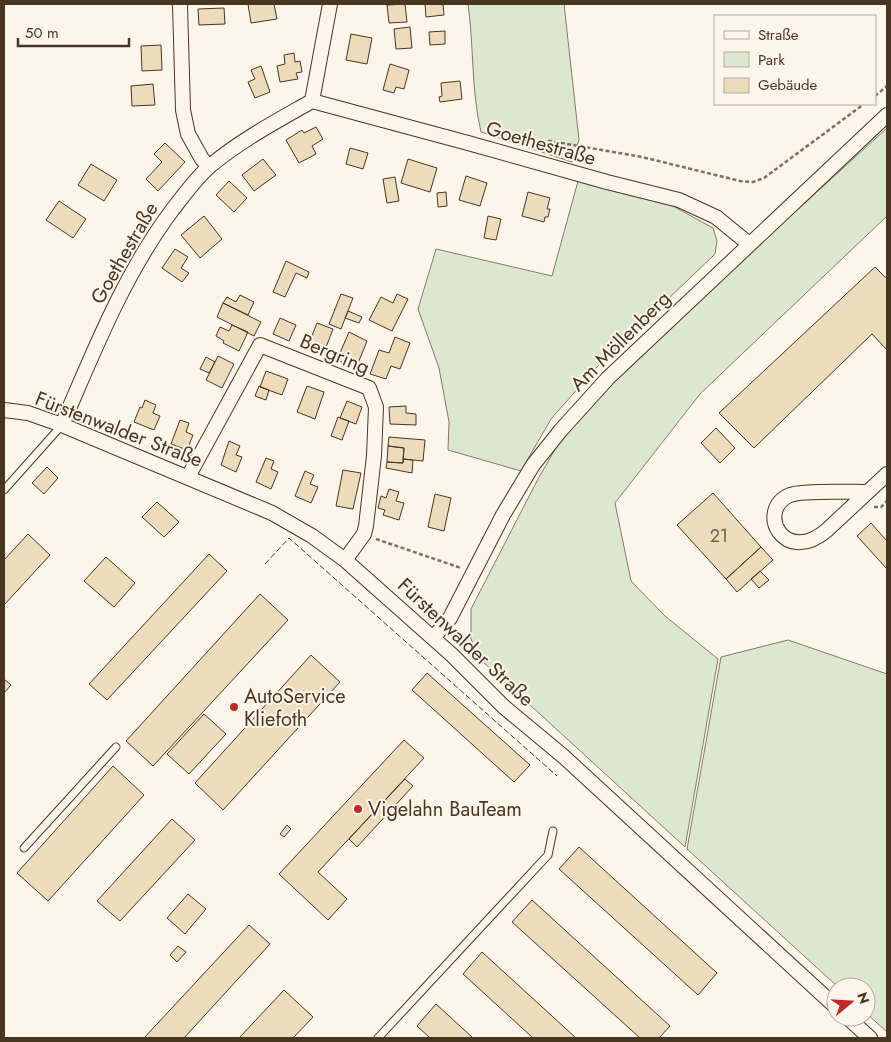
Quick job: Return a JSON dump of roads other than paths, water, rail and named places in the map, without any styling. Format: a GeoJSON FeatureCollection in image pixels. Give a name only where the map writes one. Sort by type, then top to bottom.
{"type":"FeatureCollection","features":[{"type":"Feature","properties":{"kind":"street"},"geometry":{"type":"LineString","coordinates":[[180,4],[183,110],[188,134],[202,159],[209,167]]}},
{"type":"Feature","properties":{"kind":"street"},"geometry":{"type":"LineString","coordinates":[[312,101],[330,4]]}},
{"type":"Feature","properties":{"kind":"street","name":"Goethestraße"},"geometry":{"type":"LineString","coordinates":[[62,425],[122,289],[160,227],[183,196],[209,167],[255,133],[312,101],[679,200],[716,217],[749,244]]}},
{"type":"Feature","properties":{"kind":"street","name":"Am Möllenberg"},"geometry":{"type":"LineString","coordinates":[[434,638],[450,618],[503,515],[533,465],[560,430],[608,378],[887,115]]}},
{"type":"Feature","properties":{"kind":"street","name":"Bergring"},"geometry":{"type":"LineString","coordinates":[[188,477],[260,345],[369,388],[376,407],[374,456],[366,526],[364,534],[345,560]]}},
{"type":"Feature","properties":{"kind":"street","name":"Fürstenwalder Straße"},"geometry":{"type":"LineString","coordinates":[[4,410],[28,413],[62,425],[272,513],[312,536],[345,560],[434,638],[486,690],[563,756],[826,998]]}},
{"type":"Feature","properties":{"kind":"street"},"geometry":{"type":"LineString","coordinates":[[866,492],[801,493],[790,495],[780,502],[775,512],[774,524],[780,534],[789,541],[809,542],[819,537],[887,474]]}},
{"type":"Feature","properties":{"kind":"street"},"geometry":{"type":"LineString","coordinates":[[858,1027],[870,1038]]}},
{"type":"Feature","properties":{"kind":"lane"},"geometry":{"type":"LineString","coordinates":[[4,490],[62,425]]}},
{"type":"Feature","properties":{"kind":"lane"},"geometry":{"type":"LineString","coordinates":[[24,848],[116,747]]}},
{"type":"Feature","properties":{"kind":"lane"},"geometry":{"type":"LineString","coordinates":[[378,1038],[548,855],[553,831]]}},
{"type":"Feature","properties":{"kind":"place","name":"AutoService Kliefoth"},"geometry":{"type":"Point","coordinates":[234,707]}},
{"type":"Feature","properties":{"kind":"place","name":"Vigelahn BauTeam"},"geometry":{"type":"Point","coordinates":[358,809]}}]}
